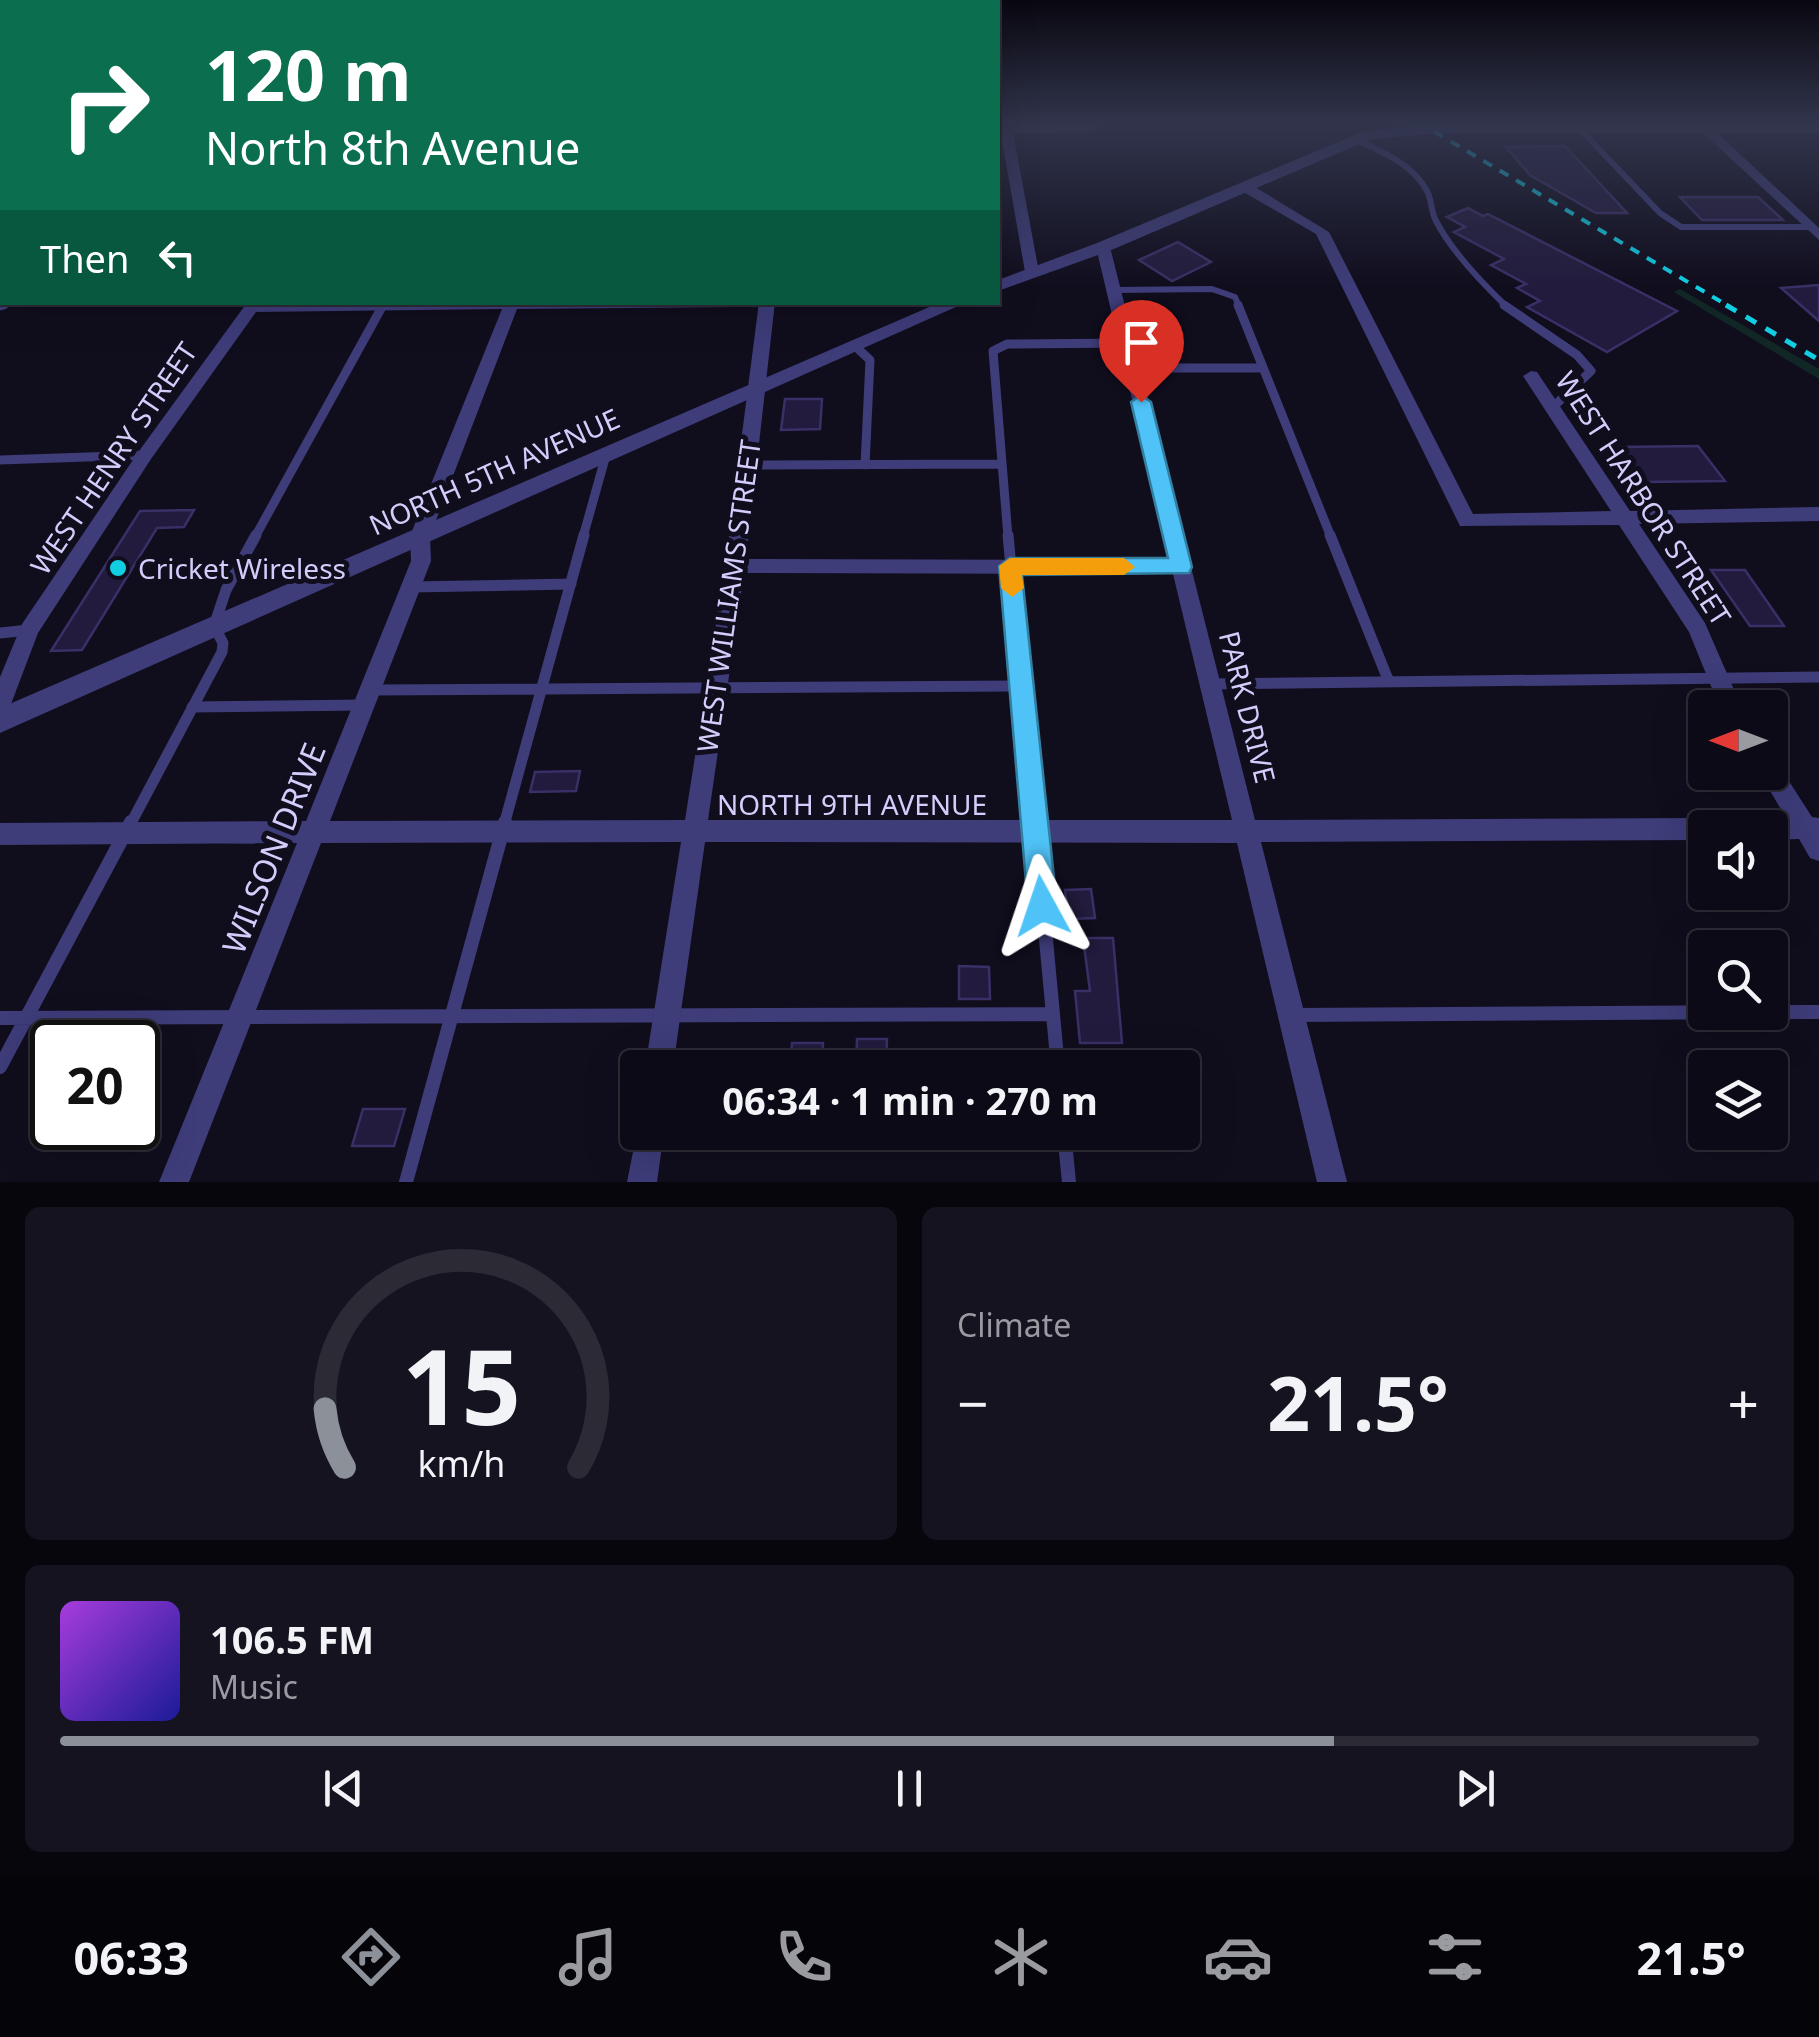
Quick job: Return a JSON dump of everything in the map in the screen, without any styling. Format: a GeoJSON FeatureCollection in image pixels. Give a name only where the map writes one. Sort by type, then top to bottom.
{"type":"FeatureCollection","features":[{"type":"Feature","properties":{"kind":"street"},"geometry":{"type":"LineString","coordinates":[[1013,177],[1032,272]]}},
{"type":"Feature","properties":{"kind":"street"},"geometry":{"type":"LineString","coordinates":[[1000,285],[1103,247],[1268,177]]}},
{"type":"Feature","properties":{"kind":"street"},"geometry":{"type":"LineString","coordinates":[[1758,177],[1815,230]]}},
{"type":"Feature","properties":{"kind":"street"},"geometry":{"type":"LineString","coordinates":[[1245,187],[1322,232],[1467,521],[1819,514]]}},
{"type":"Feature","properties":{"kind":"street","name":"PARK DRIVE"},"geometry":{"type":"LineString","coordinates":[[1103,247],[1250,834],[1332,1182]]}},
{"type":"Feature","properties":{"kind":"street","name":"WEST HENRY STREET"},"geometry":{"type":"LineString","coordinates":[[0,704],[30,630],[145,455],[253,305]]}},
{"type":"Feature","properties":{"kind":"street","name":"WILSON DRIVE"},"geometry":{"type":"LineString","coordinates":[[174,1182],[411,587],[421,561],[420,536],[512,305]]}},
{"type":"Feature","properties":{"kind":"street","name":"WEST WILLIAMS STREET"},"geometry":{"type":"LineString","coordinates":[[662,1050],[735,566],[767,305]]}},
{"type":"Feature","properties":{"kind":"street","name":"NORTH 5TH AVENUE"},"geometry":{"type":"LineString","coordinates":[[0,720],[951,305]]}},
{"type":"Feature","properties":{"kind":"street","name":"WEST HARBOR STREET"},"geometry":{"type":"LineString","coordinates":[[1531,376],[1698,629],[1722,690]]}},
{"type":"Feature","properties":{"kind":"street"},"geometry":{"type":"LineString","coordinates":[[735,566],[1181,567]]}},
{"type":"Feature","properties":{"kind":"street"},"geometry":{"type":"LineString","coordinates":[[1784,790],[1815,836]]}},
{"type":"Feature","properties":{"kind":"street","name":"NORTH 9TH AVENUE"},"geometry":{"type":"LineString","coordinates":[[0,834],[1688,830]]}},
{"type":"Feature","properties":{"kind":"street"},"geometry":{"type":"LineString","coordinates":[[1788,832],[1815,836]]}},
{"type":"Feature","properties":{"kind":"street"},"geometry":{"type":"LineString","coordinates":[[642,1182],[647,1150]]}},
{"type":"Feature","properties":{"kind":"lane"},"geometry":{"type":"LineString","coordinates":[[1417,177],[1428,192],[1435,220],[1443,233],[1485,286],[1517,317],[1577,355],[1591,371],[1552,408]]}},
{"type":"Feature","properties":{"kind":"lane"},"geometry":{"type":"LineString","coordinates":[[1622,177],[1680,227],[1815,230]]}},
{"type":"Feature","properties":{"kind":"lane"},"geometry":{"type":"LineString","coordinates":[[1114,290],[1228,292],[1235,297],[1389,682]]}},
{"type":"Feature","properties":{"kind":"lane"},"geometry":{"type":"LineString","coordinates":[[0,1067],[222,652],[214,626],[226,590],[383,305]]}},
{"type":"Feature","properties":{"kind":"lane"},"geometry":{"type":"LineString","coordinates":[[1056,1050],[992,351],[1007,344],[1127,343]]}},
{"type":"Feature","properties":{"kind":"lane"},"geometry":{"type":"LineString","coordinates":[[855,346],[870,360],[865,465]]}},
{"type":"Feature","properties":{"kind":"lane"},"geometry":{"type":"LineString","coordinates":[[1133,368],[1264,368]]}},
{"type":"Feature","properties":{"kind":"lane"},"geometry":{"type":"LineString","coordinates":[[406,1182],[606,454]]}},
{"type":"Feature","properties":{"kind":"lane"},"geometry":{"type":"LineString","coordinates":[[0,460],[145,455]]}},
{"type":"Feature","properties":{"kind":"lane"},"geometry":{"type":"LineString","coordinates":[[748,465],[1000,464]]}},
{"type":"Feature","properties":{"kind":"lane"},"geometry":{"type":"LineString","coordinates":[[411,587],[571,584]]}},
{"type":"Feature","properties":{"kind":"lane"},"geometry":{"type":"LineString","coordinates":[[0,633],[30,630]]}},
{"type":"Feature","properties":{"kind":"lane"},"geometry":{"type":"LineString","coordinates":[[1212,684],[1819,677]]}},
{"type":"Feature","properties":{"kind":"lane"},"geometry":{"type":"LineString","coordinates":[[192,708],[542,689],[1022,686]]}},
{"type":"Feature","properties":{"kind":"lane"},"geometry":{"type":"LineString","coordinates":[[1292,1015],[1688,1012]]}},
{"type":"Feature","properties":{"kind":"lane"},"geometry":{"type":"LineString","coordinates":[[1788,1012],[1819,1012]]}},
{"type":"Feature","properties":{"kind":"lane"},"geometry":{"type":"LineString","coordinates":[[0,1018],[1052,1014]]}},
{"type":"Feature","properties":{"kind":"lane"},"geometry":{"type":"LineString","coordinates":[[1066,1150],[1069,1182]]}},
{"type":"Feature","properties":{"kind":"green space"},"geometry":{"type":"Polygon","coordinates":[[[1680,289],[1819,369],[1819,379],[1674,292],[1680,289]]]}},
{"type":"Feature","properties":{"kind":"building"},"geometry":{"type":"Polygon","coordinates":[[[1534,177],[1594,177],[1627,213],[1596,213],[1534,177]]]}},
{"type":"Feature","properties":{"kind":"building"},"geometry":{"type":"Polygon","coordinates":[[[1680,197],[1758,197],[1783,220],[1702,220],[1680,197]]]}},
{"type":"Feature","properties":{"kind":"building"},"geometry":{"type":"Polygon","coordinates":[[[1468,208],[1483,216],[1488,214],[1677,311],[1607,352],[1527,307],[1540,301],[1517,288],[1526,284],[1491,265],[1504,259],[1454,232],[1465,227],[1447,217],[1468,208]]]}},
{"type":"Feature","properties":{"kind":"building"},"geometry":{"type":"Polygon","coordinates":[[[1178,242],[1211,262],[1172,281],[1139,260],[1178,242]]]}},
{"type":"Feature","properties":{"kind":"building"},"geometry":{"type":"Polygon","coordinates":[[[1819,285],[1819,321],[1781,288],[1819,285]]]}},
{"type":"Feature","properties":{"kind":"building"},"geometry":{"type":"Polygon","coordinates":[[[785,399],[822,399],[820,429],[781,430],[785,399]]]}},
{"type":"Feature","properties":{"kind":"building"},"geometry":{"type":"Polygon","coordinates":[[[1698,446],[1725,481],[1643,482],[1619,447],[1698,446]]]}},
{"type":"Feature","properties":{"kind":"building"},"geometry":{"type":"Polygon","coordinates":[[[194,510],[184,527],[157,528],[82,650],[51,651],[140,511],[194,510]]]}},
{"type":"Feature","properties":{"kind":"building"},"geometry":{"type":"Polygon","coordinates":[[[1711,570],[1745,570],[1784,626],[1750,626],[1711,570]]]}},
{"type":"Feature","properties":{"kind":"building"},"geometry":{"type":"Polygon","coordinates":[[[580,771],[576,791],[530,792],[535,772],[580,771]]]}},
{"type":"Feature","properties":{"kind":"building"},"geometry":{"type":"Polygon","coordinates":[[[1091,889],[1095,918],[1069,919],[1065,890],[1091,889]]]}},
{"type":"Feature","properties":{"kind":"building"},"geometry":{"type":"Polygon","coordinates":[[[1083,938],[1113,938],[1122,1043],[1080,1043],[1075,991],[1090,991],[1083,938]]]}},
{"type":"Feature","properties":{"kind":"building"},"geometry":{"type":"Polygon","coordinates":[[[959,966],[989,967],[990,999],[959,999],[959,966]]]}},
{"type":"Feature","properties":{"kind":"building"},"geometry":{"type":"Polygon","coordinates":[[[857,1039],[887,1039],[887,1050],[857,1050],[857,1039]]]}},
{"type":"Feature","properties":{"kind":"building"},"geometry":{"type":"Polygon","coordinates":[[[792,1043],[823,1043],[823,1050],[791,1050],[792,1043]]]}},
{"type":"Feature","properties":{"kind":"building"},"geometry":{"type":"Polygon","coordinates":[[[363,1109],[405,1109],[394,1146],[352,1146],[363,1109]]]}},
{"type":"Feature","properties":{"kind":"railway"},"geometry":{"type":"LineString","coordinates":[[1511,177],[1730,307]]}},
{"type":"Feature","properties":{"kind":"railway"},"geometry":{"type":"LineString","coordinates":[[1726,305],[1819,360]]}},
{"type":"Feature","properties":{"kind":"slow traffic"},"geometry":{"type":"LineString","coordinates":[[1012,588],[1010,566],[1124,567]]}},
{"type":"Feature","properties":{"kind":"place","name":"Cricket Wireless"},"geometry":{"type":"Point","coordinates":[118,568]}},
{"type":"Feature","properties":{"kind":"route"},"geometry":{"type":"LineString","coordinates":[[1042,906],[1010,566],[1181,567],[1141,402]]}}]}
